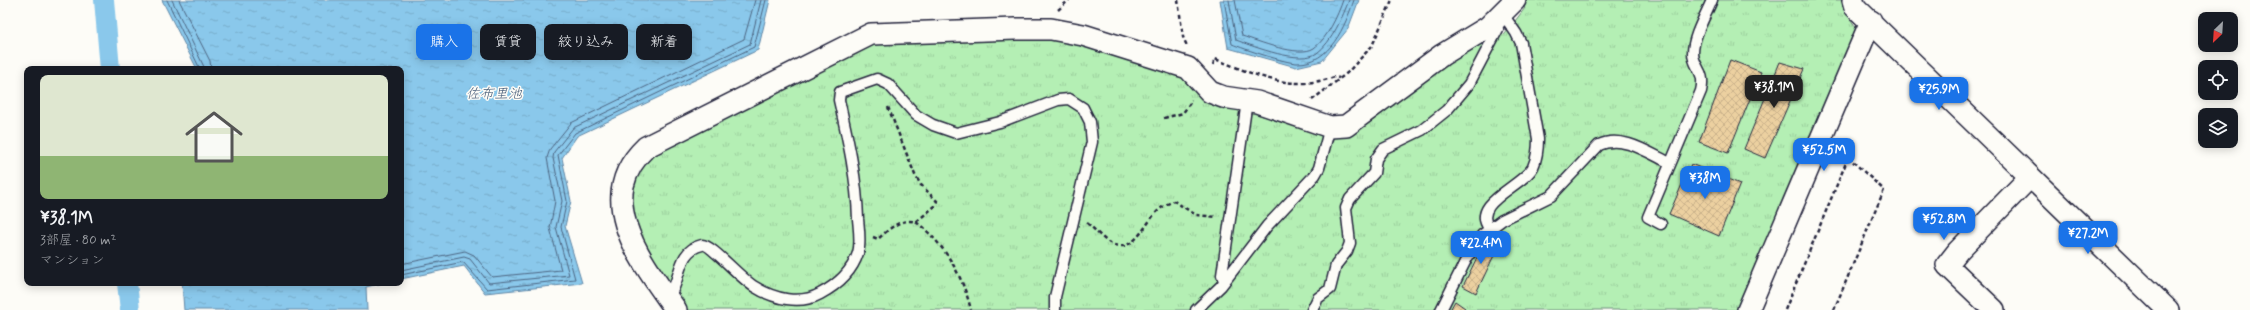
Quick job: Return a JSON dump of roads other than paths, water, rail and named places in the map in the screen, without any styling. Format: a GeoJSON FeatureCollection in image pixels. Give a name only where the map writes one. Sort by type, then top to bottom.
{"type":"FeatureCollection","features":[{"type":"Feature","properties":{"kind":"street"},"geometry":{"type":"LineString","coordinates":[[1853,0],[1854,7],[1871,21],[2168,310]]}},
{"type":"Feature","properties":{"kind":"street"},"geometry":{"type":"LineString","coordinates":[[671,304],[628,236],[621,200],[623,182],[637,156],[646,147],[872,34],[1051,29],[1083,35],[1188,68],[1210,92],[1224,97],[1248,101],[1330,127],[1346,126],[1442,55],[1488,27],[1504,11]]}},
{"type":"Feature","properties":{"kind":"street"},"geometry":{"type":"LineString","coordinates":[[1748,310],[1871,21]]}},
{"type":"Feature","properties":{"kind":"street"},"geometry":{"type":"LineString","coordinates":[[1994,310],[1947,265],[1958,251],[2030,177]]}},
{"type":"Feature","properties":{"kind":"lane"},"geometry":{"type":"LineString","coordinates":[[1661,224],[1648,217],[1704,80],[1693,54],[1695,41],[1712,0]]}},
{"type":"Feature","properties":{"kind":"lane"},"geometry":{"type":"LineString","coordinates":[[1489,228],[1485,222],[1485,216],[1489,205],[1496,197],[1524,178],[1532,168],[1538,155],[1538,139],[1520,43],[1504,11]]}},
{"type":"Feature","properties":{"kind":"lane"},"geometry":{"type":"LineString","coordinates":[[1312,310],[1318,298],[1330,289],[1336,265],[1347,252],[1350,243],[1346,208],[1350,199],[1374,173],[1376,159],[1383,149],[1422,130],[1447,110],[1469,84],[1498,29],[1504,11]]}},
{"type":"Feature","properties":{"kind":"lane"},"geometry":{"type":"LineString","coordinates":[[671,304],[672,293],[682,261],[689,253],[700,245],[706,244],[713,249],[732,270],[754,287],[780,298],[795,300],[811,299],[832,287],[847,275],[858,252],[859,223],[853,162],[839,100],[840,92],[877,79],[888,84],[916,115],[933,125],[956,133],[1000,122],[1058,100],[1069,99],[1083,108],[1090,122],[1092,142],[1056,297],[1055,310]]}},
{"type":"Feature","properties":{"kind":"lane"},"geometry":{"type":"LineString","coordinates":[[1224,281],[1222,276],[1248,101]]}},
{"type":"Feature","properties":{"kind":"lane"},"geometry":{"type":"LineString","coordinates":[[1196,310],[1224,281],[1267,226],[1315,175],[1319,168],[1330,127]]}},
{"type":"Feature","properties":{"kind":"lane"},"geometry":{"type":"LineString","coordinates":[[1441,310],[1467,258],[1482,235],[1489,228],[1551,196],[1599,145],[1609,140],[1622,141],[1670,163]]}},
{"type":"Feature","properties":{"kind":"water","name":"佐布里池"},"geometry":{"type":"Polygon","coordinates":[[[162,0],[770,0],[758,50],[577,136],[562,158],[571,201],[565,226],[582,283],[485,293],[464,266],[404,278],[404,66],[195,66],[162,0]]]}},
{"type":"Feature","properties":{"kind":"water"},"geometry":{"type":"Polygon","coordinates":[[[1220,0],[1359,0],[1348,29],[1322,61],[1296,67],[1228,48],[1220,0]]]}},
{"type":"Feature","properties":{"kind":"water"},"geometry":{"type":"Polygon","coordinates":[[[182,286],[370,286],[366,287],[367,310],[184,310],[182,286]]]}},
{"type":"Feature","properties":{"kind":"waterway"},"geometry":{"type":"LineString","coordinates":[[104,0],[110,66]]}},
{"type":"Feature","properties":{"kind":"waterway"},"geometry":{"type":"LineString","coordinates":[[127,286],[130,310]]}}]}
